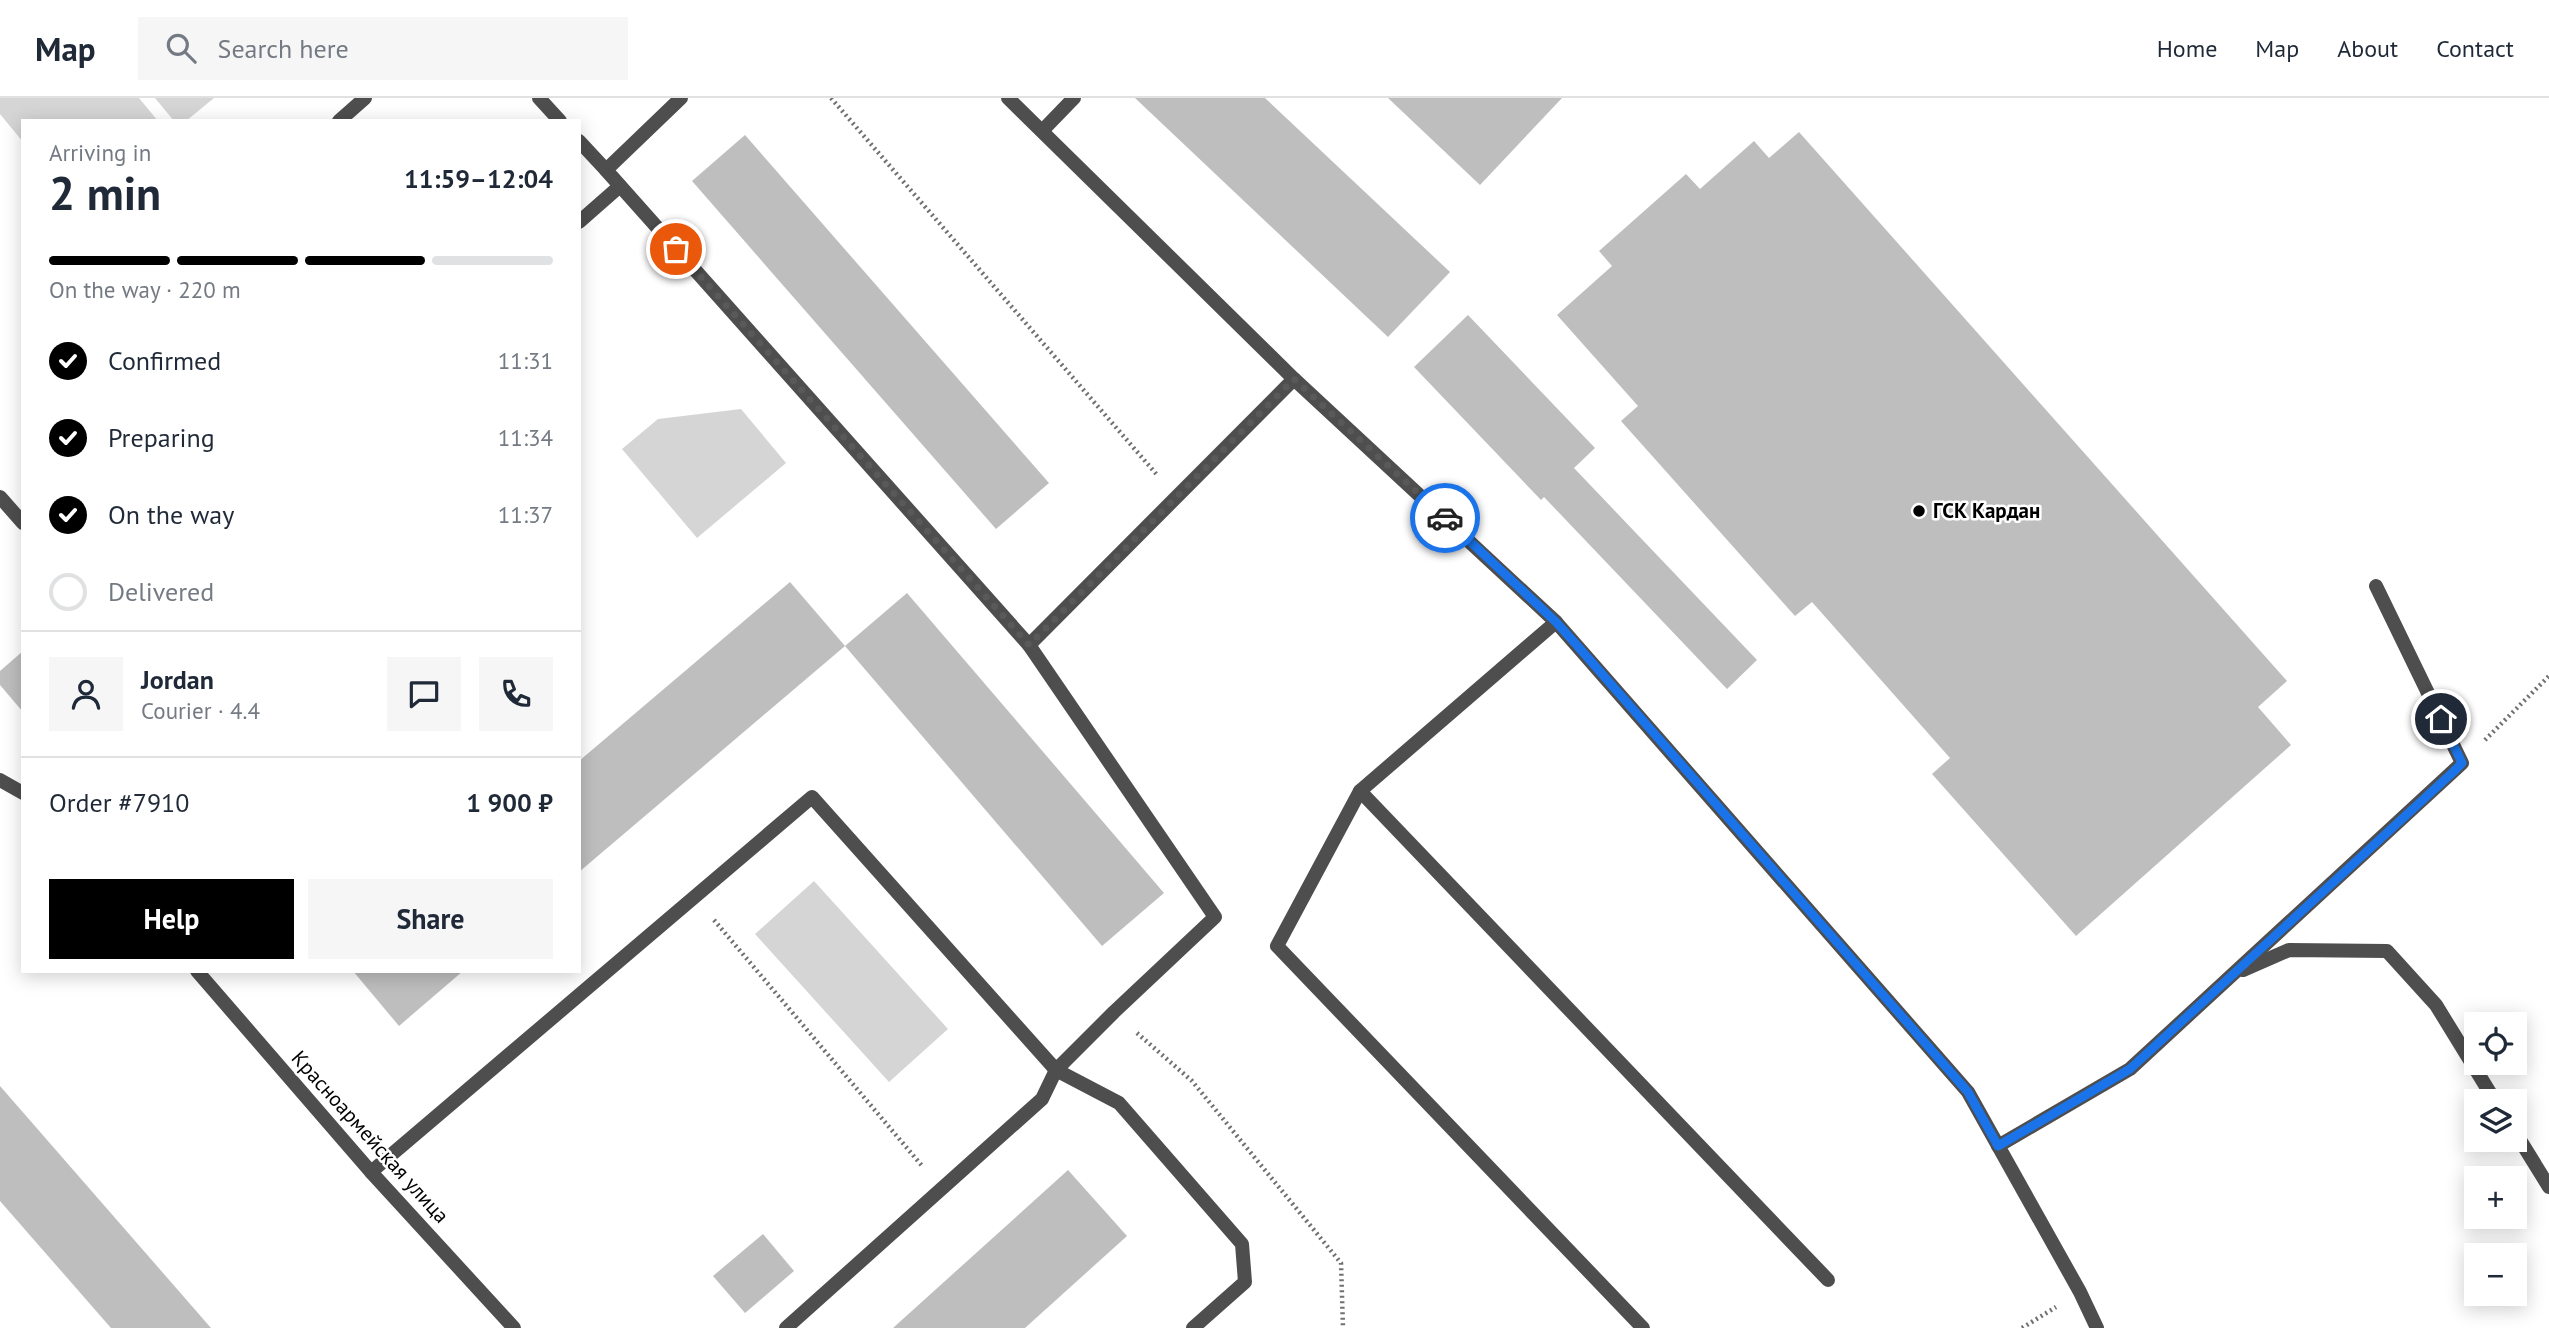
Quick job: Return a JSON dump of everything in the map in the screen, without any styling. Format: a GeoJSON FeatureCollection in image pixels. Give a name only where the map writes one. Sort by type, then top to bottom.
{"type":"FeatureCollection","features":[{"type":"Feature","properties":{"kind":"street"},"geometry":{"type":"LineString","coordinates":[[341,119],[365,98]]}},
{"type":"Feature","properties":{"kind":"street"},"geometry":{"type":"LineString","coordinates":[[539,98],[558,119]]}},
{"type":"Feature","properties":{"kind":"street"},"geometry":{"type":"LineString","coordinates":[[606,170],[681,98]]}},
{"type":"Feature","properties":{"kind":"street"},"geometry":{"type":"LineString","coordinates":[[1008,98],[1294,379],[1556,622],[1968,1092],[2080,1292],[2097,1328]]}},
{"type":"Feature","properties":{"kind":"street"},"geometry":{"type":"LineString","coordinates":[[1043,130],[1074,98]]}},
{"type":"Feature","properties":{"kind":"street"},"geometry":{"type":"LineString","coordinates":[[581,143],[1029,645],[1215,917],[1056,1070],[1042,1099],[786,1328]]}},
{"type":"Feature","properties":{"kind":"street"},"geometry":{"type":"LineString","coordinates":[[581,220],[620,186]]}},
{"type":"Feature","properties":{"kind":"street"},"geometry":{"type":"LineString","coordinates":[[1029,645],[1294,379]]}},
{"type":"Feature","properties":{"kind":"street"},"geometry":{"type":"LineString","coordinates":[[0,498],[21,521]]}},
{"type":"Feature","properties":{"kind":"street"},"geometry":{"type":"LineString","coordinates":[[1998,1146],[2130,1069],[2462,763],[2376,586]]}},
{"type":"Feature","properties":{"kind":"street"},"geometry":{"type":"LineString","coordinates":[[1556,622],[1360,791],[1277,946],[1643,1328]]}},
{"type":"Feature","properties":{"kind":"street"},"geometry":{"type":"LineString","coordinates":[[0,780],[21,792]]}},
{"type":"Feature","properties":{"kind":"street"},"geometry":{"type":"LineString","coordinates":[[1360,791],[1828,1280]]}},
{"type":"Feature","properties":{"kind":"street"},"geometry":{"type":"LineString","coordinates":[[371,1172],[812,797],[1056,1070],[1119,1103],[1242,1244],[1245,1282],[1193,1328]]}},
{"type":"Feature","properties":{"kind":"street"},"geometry":{"type":"LineString","coordinates":[[2232,975],[2289,950],[2387,951],[2435,1005],[2488,1089]]}},
{"type":"Feature","properties":{"kind":"street","name":"Красноармейская улица"},"geometry":{"type":"LineString","coordinates":[[199,973],[371,1172],[514,1328]]}},
{"type":"Feature","properties":{"kind":"street"},"geometry":{"type":"LineString","coordinates":[[2527,1151],[2549,1187]]}},
{"type":"Feature","properties":{"kind":"path"},"geometry":{"type":"LineString","coordinates":[[831,98],[1177,497]]}},
{"type":"Feature","properties":{"kind":"path"},"geometry":{"type":"LineString","coordinates":[[2462,763],[2549,676]]}},
{"type":"Feature","properties":{"kind":"path"},"geometry":{"type":"LineString","coordinates":[[694,897],[942,1189]]}},
{"type":"Feature","properties":{"kind":"path"},"geometry":{"type":"LineString","coordinates":[[1114,1012],[1192,1081],[1342,1263],[1343,1328]]}},
{"type":"Feature","properties":{"kind":"shaded area"},"geometry":{"type":"Polygon","coordinates":[[[0,98],[139,98],[156,119],[21,119],[21,140],[0,114],[0,98]]]}},
{"type":"Feature","properties":{"kind":"shaded area"},"geometry":{"type":"Polygon","coordinates":[[[155,98],[214,98],[188,119],[172,119],[155,98]]]}},
{"type":"Feature","properties":{"kind":"shaded area"},"geometry":{"type":"Polygon","coordinates":[[[741,409],[786,463],[697,538],[622,449],[658,419],[741,409]]]}},
{"type":"Feature","properties":{"kind":"shaded area"},"geometry":{"type":"Polygon","coordinates":[[[814,881],[948,1029],[889,1082],[755,934],[814,881]]]}},
{"type":"Feature","properties":{"kind":"building"},"geometry":{"type":"Polygon","coordinates":[[[1135,98],[1265,98],[1450,272],[1388,337],[1135,98]]]}},
{"type":"Feature","properties":{"kind":"building"},"geometry":{"type":"Polygon","coordinates":[[[1388,98],[1562,98],[1480,185],[1388,98]]]}},
{"type":"Feature","properties":{"kind":"building","name":"ГСК Кардан"},"geometry":{"type":"Polygon","coordinates":[[[1799,132],[2287,681],[2258,707],[2291,745],[2076,936],[1932,774],[1950,758],[1812,602],[1795,616],[1621,421],[1638,406],[1557,315],[1612,266],[1599,251],[1686,174],[1700,189],[1754,141],[1769,158],[1799,132]]]}},
{"type":"Feature","properties":{"kind":"building"},"geometry":{"type":"Polygon","coordinates":[[[745,135],[1049,483],[996,529],[692,181],[745,135]]]}},
{"type":"Feature","properties":{"kind":"building"},"geometry":{"type":"Polygon","coordinates":[[[1468,315],[1595,448],[1574,468],[1757,660],[1727,689],[1544,497],[1541,500],[1414,367],[1468,315]]]}},
{"type":"Feature","properties":{"kind":"building"},"geometry":{"type":"Polygon","coordinates":[[[790,582],[845,646],[581,870],[581,759],[790,582]]]}},
{"type":"Feature","properties":{"kind":"building"},"geometry":{"type":"Polygon","coordinates":[[[907,593],[1164,893],[1102,946],[845,646],[907,593]]]}},
{"type":"Feature","properties":{"kind":"building"},"geometry":{"type":"Polygon","coordinates":[[[21,653],[21,710],[0,685],[0,671],[21,653]]]}},
{"type":"Feature","properties":{"kind":"building"},"geometry":{"type":"Polygon","coordinates":[[[355,973],[461,973],[399,1026],[355,973]]]}},
{"type":"Feature","properties":{"kind":"building"},"geometry":{"type":"Polygon","coordinates":[[[0,1086],[211,1328],[111,1328],[0,1201],[0,1086]]]}},
{"type":"Feature","properties":{"kind":"building"},"geometry":{"type":"Polygon","coordinates":[[[1068,1170],[1127,1236],[1025,1328],[893,1328],[1068,1170]]]}},
{"type":"Feature","properties":{"kind":"building"},"geometry":{"type":"Polygon","coordinates":[[[763,1234],[794,1271],[745,1313],[713,1276],[763,1234]]]}},
{"type":"Feature","properties":{"kind":"way so far"},"geometry":{"type":"LineString","coordinates":[[676,249],[1029,645],[1294,379],[1445,518]]}},
{"type":"Feature","properties":{"kind":"place","name":"ГСК Кардан"},"geometry":{"type":"Point","coordinates":[1919,511]}},
{"type":"Feature","properties":{"kind":"route"},"geometry":{"type":"LineString","coordinates":[[1445,518],[1574,642],[1968,1092],[1998,1146],[2130,1069],[2452,773],[2462,763],[2441,719]]}}]}
